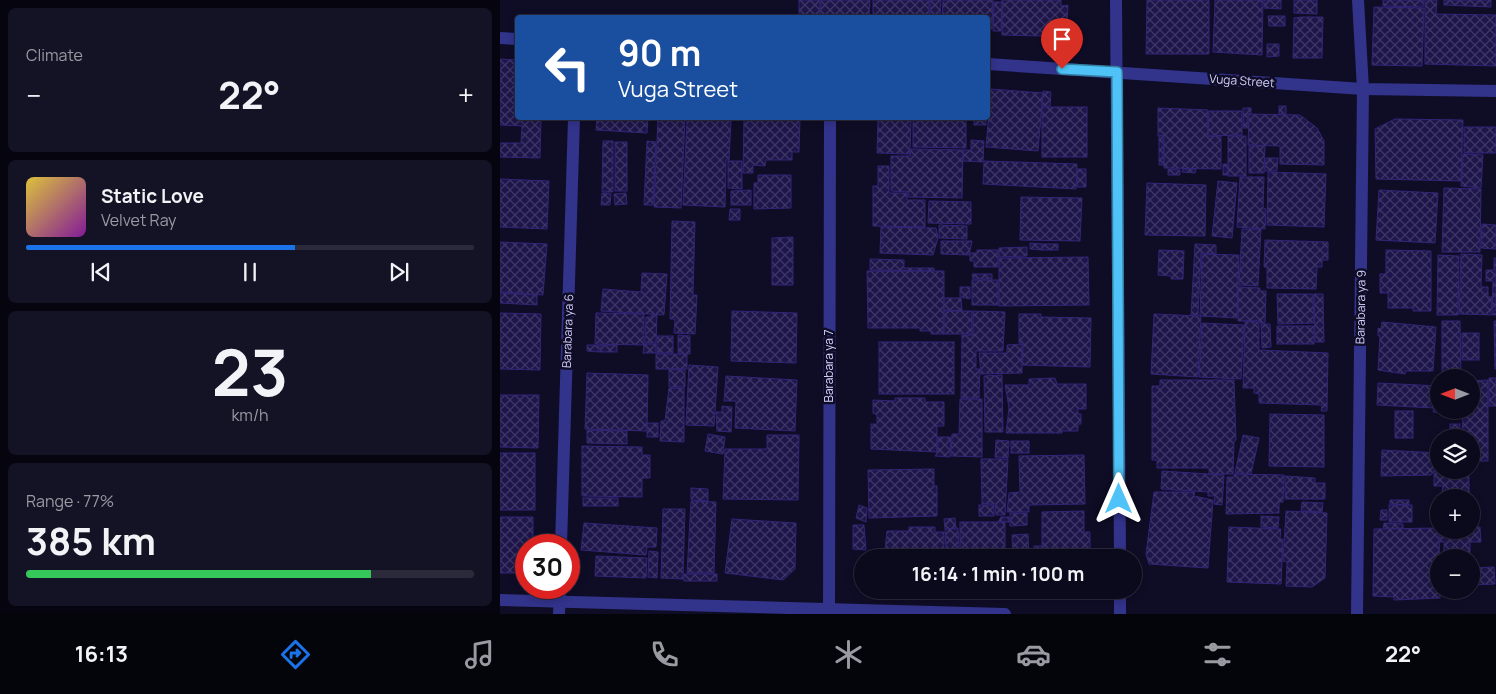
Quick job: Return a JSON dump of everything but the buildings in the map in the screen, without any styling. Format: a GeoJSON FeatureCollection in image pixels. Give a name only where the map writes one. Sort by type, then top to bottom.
{"type":"FeatureCollection","features":[{"type":"Feature","properties":{"kind":"street"},"geometry":{"type":"LineString","coordinates":[[1116,0],[1120,549]]}},
{"type":"Feature","properties":{"kind":"street","name":"Barabara ya 9"},"geometry":{"type":"LineString","coordinates":[[1357,614],[1363,89],[1358,0]]}},
{"type":"Feature","properties":{"kind":"street"},"geometry":{"type":"LineString","coordinates":[[500,38],[515,39]]}},
{"type":"Feature","properties":{"kind":"street","name":"Vuga Street"},"geometry":{"type":"LineString","coordinates":[[990,64],[1363,89],[1496,91]]}},
{"type":"Feature","properties":{"kind":"street","name":"Barabara ya 6"},"geometry":{"type":"LineString","coordinates":[[561,534],[574,120]]}},
{"type":"Feature","properties":{"kind":"street","name":"Barabara ya 7"},"geometry":{"type":"LineString","coordinates":[[828,611],[830,120]]}},
{"type":"Feature","properties":{"kind":"street"},"geometry":{"type":"LineString","coordinates":[[1120,599],[1120,614]]}},
{"type":"Feature","properties":{"kind":"street"},"geometry":{"type":"LineString","coordinates":[[500,600],[559,608],[1005,614]]}},
{"type":"Feature","properties":{"kind":"route"},"geometry":{"type":"LineString","coordinates":[[1062,69],[1117,72],[1119,499]]}}]}
